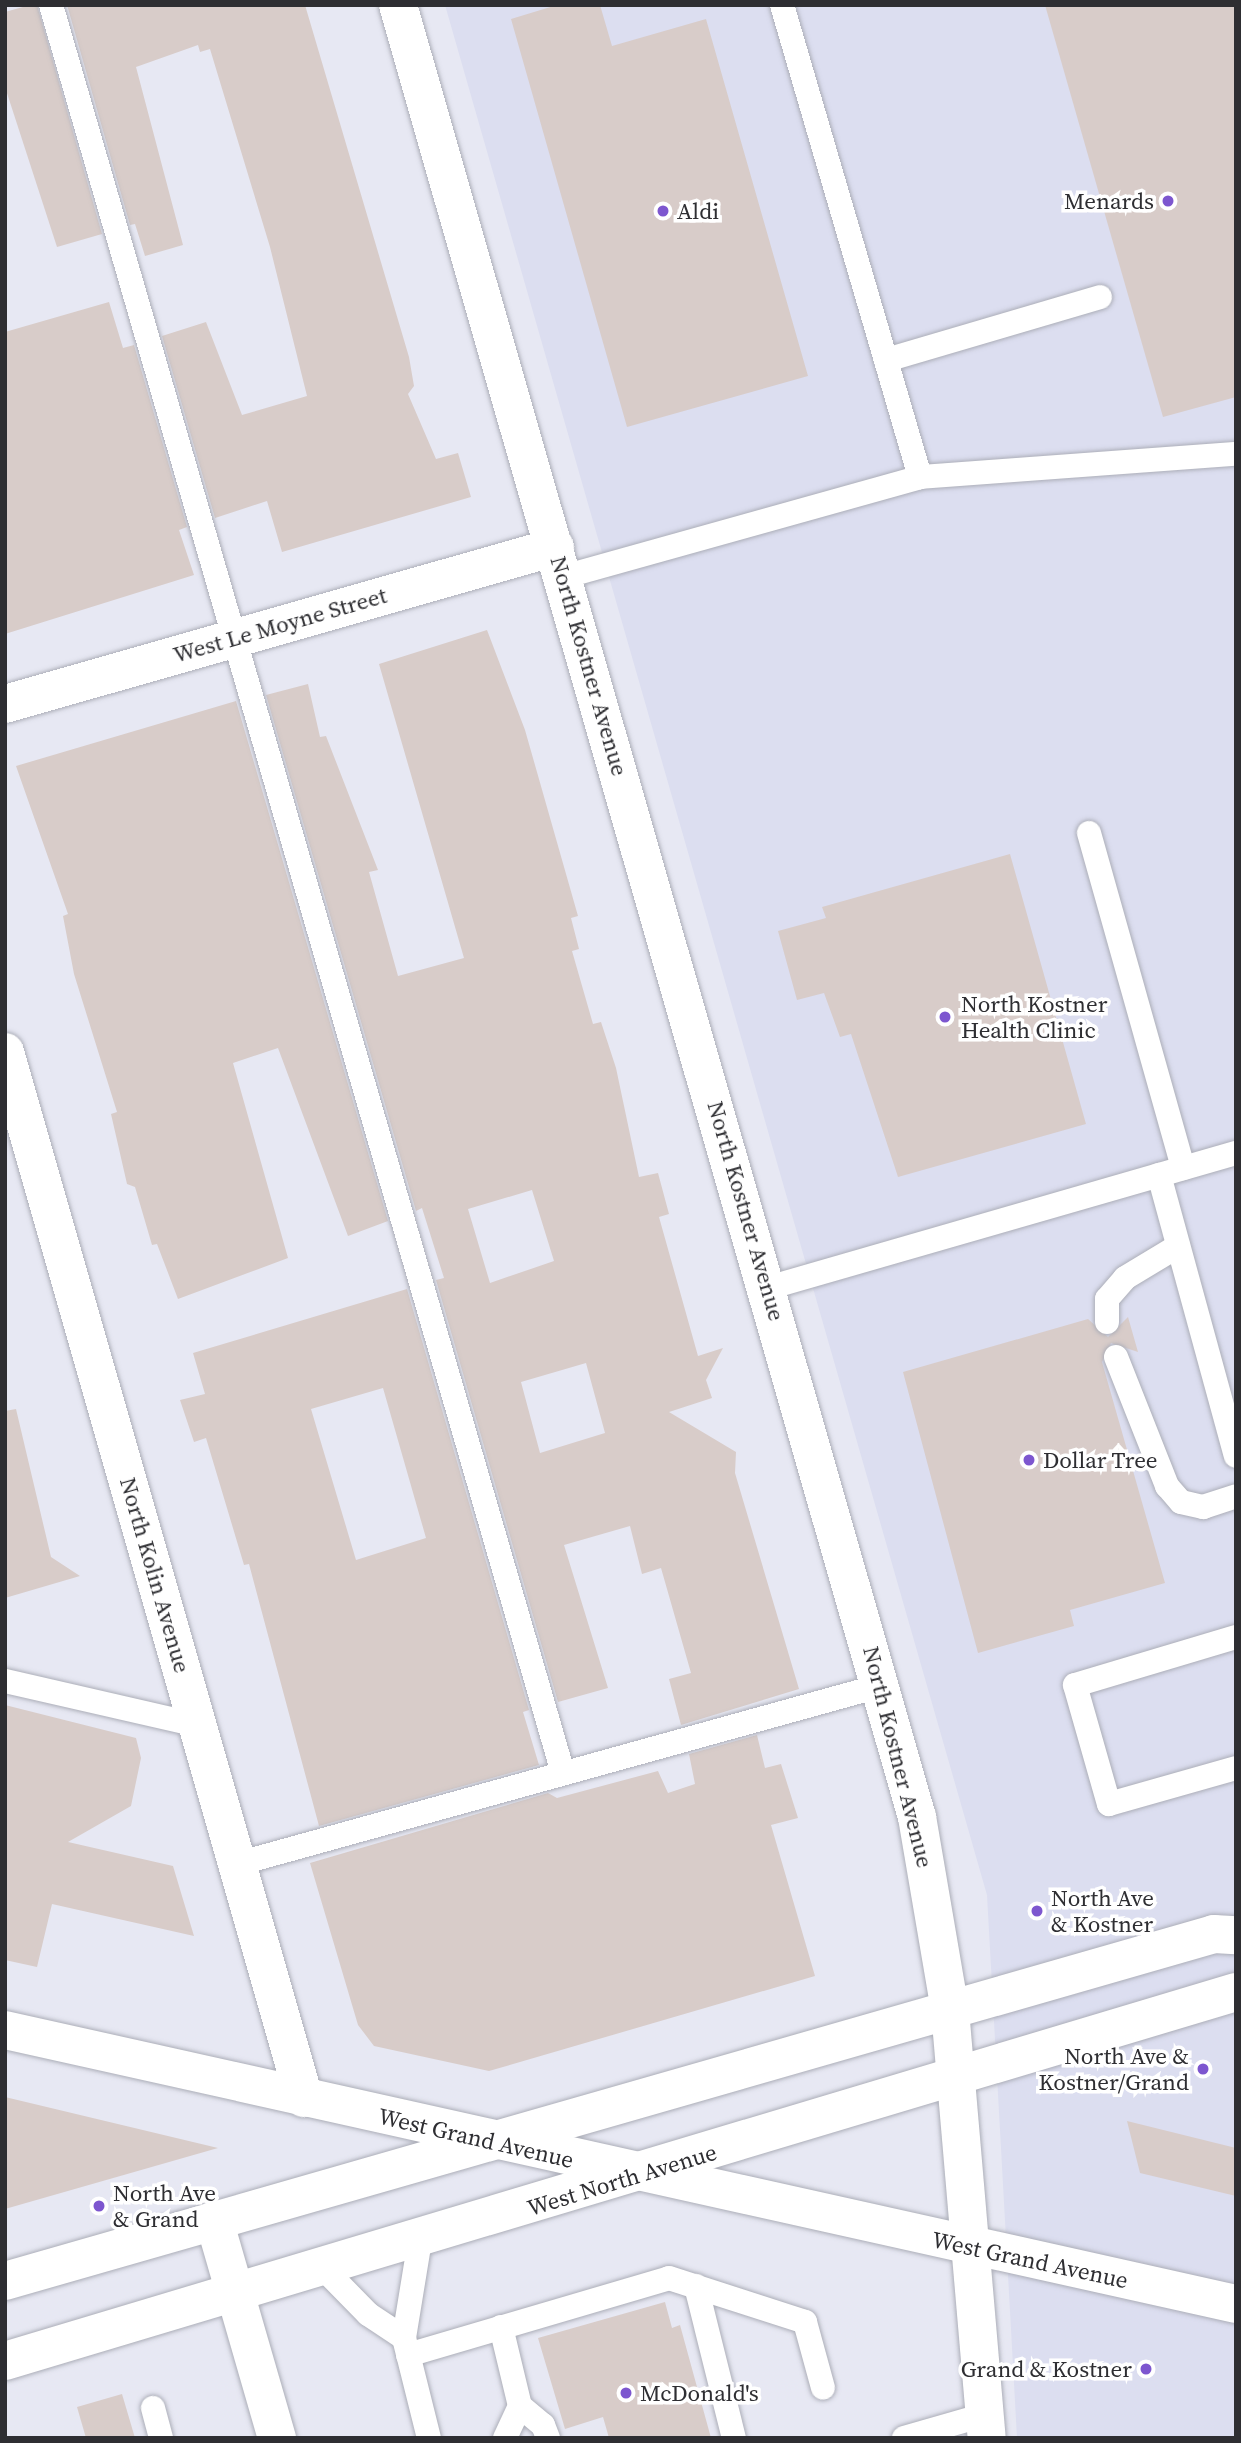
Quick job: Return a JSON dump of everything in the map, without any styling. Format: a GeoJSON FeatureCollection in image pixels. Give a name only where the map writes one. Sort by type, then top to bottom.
{"type":"FeatureCollection","features":[{"type":"Feature","properties":{"kind":"street","name":"North Kostner Avenue"},"geometry":{"type":"LineString","coordinates":[[398,5],[883,1685],[917,1817],[950,2010],[957,2077],[967,2246],[986,2426]]}},
{"type":"Feature","properties":{"kind":"street","name":"West Le Moyne Street"},"geometry":{"type":"LineString","coordinates":[[5,704],[232,639],[559,562]]}},
{"type":"Feature","properties":{"kind":"street","name":"North Kolin Avenue"},"geometry":{"type":"LineString","coordinates":[[5,1052],[303,2098]]}},
{"type":"Feature","properties":{"kind":"street"},"geometry":{"type":"LineString","coordinates":[[5,2281],[487,2140],[1214,1934],[1236,1935]]}},
{"type":"Feature","properties":{"kind":"street","name":"West North Avenue"},"geometry":{"type":"LineString","coordinates":[[5,2361],[639,2175],[1236,1992]]}},
{"type":"Feature","properties":{"kind":"street","name":"West Grand Avenue"},"geometry":{"type":"LineString","coordinates":[[5,2030],[639,2175],[1236,2304]]}},
{"type":"Feature","properties":{"kind":"street"},"geometry":{"type":"LineString","coordinates":[[214,2220],[276,2438]]}},
{"type":"Feature","properties":{"kind":"lane"},"geometry":{"type":"LineString","coordinates":[[51,5],[232,639],[562,1770]]}},
{"type":"Feature","properties":{"kind":"lane"},"geometry":{"type":"LineString","coordinates":[[782,5],[920,477]]}},
{"type":"Feature","properties":{"kind":"lane"},"geometry":{"type":"LineString","coordinates":[[886,360],[1100,297]]}},
{"type":"Feature","properties":{"kind":"lane"},"geometry":{"type":"LineString","coordinates":[[559,562],[920,477],[1236,454]]}},
{"type":"Feature","properties":{"kind":"lane"},"geometry":{"type":"LineString","coordinates":[[1089,833],[1184,1168]]}},
{"type":"Feature","properties":{"kind":"lane"},"geometry":{"type":"LineString","coordinates":[[768,1287],[1236,1153]]}},
{"type":"Feature","properties":{"kind":"lane"},"geometry":{"type":"LineString","coordinates":[[1159,1175],[1236,1456]]}},
{"type":"Feature","properties":{"kind":"lane"},"geometry":{"type":"LineString","coordinates":[[1107,1322],[1107,1299],[1125,1278],[1178,1246]]}},
{"type":"Feature","properties":{"kind":"lane"},"geometry":{"type":"LineString","coordinates":[[1116,1357],[1167,1486],[1181,1502],[1203,1507],[1236,1496]]}},
{"type":"Feature","properties":{"kind":"lane"},"geometry":{"type":"LineString","coordinates":[[1236,1637],[1075,1685],[1109,1804],[1236,1768]]}},
{"type":"Feature","properties":{"kind":"lane"},"geometry":{"type":"LineString","coordinates":[[5,1681],[197,1725]]}},
{"type":"Feature","properties":{"kind":"lane"},"geometry":{"type":"LineString","coordinates":[[237,1864],[562,1770],[883,1685]]}},
{"type":"Feature","properties":{"kind":"lane"},"geometry":{"type":"LineString","coordinates":[[420,2240],[406,2346],[429,2438]]}},
{"type":"Feature","properties":{"kind":"lane"},"geometry":{"type":"LineString","coordinates":[[324,2269],[368,2315],[406,2346]]}},
{"type":"Feature","properties":{"kind":"lane"},"geometry":{"type":"LineString","coordinates":[[406,2346],[502,2327],[669,2278],[805,2322],[823,2388]]}},
{"type":"Feature","properties":{"kind":"lane"},"geometry":{"type":"LineString","coordinates":[[695,2287],[734,2438]]}},
{"type":"Feature","properties":{"kind":"lane"},"geometry":{"type":"LineString","coordinates":[[502,2327],[520,2406],[548,2438]]}},
{"type":"Feature","properties":{"kind":"lane"},"geometry":{"type":"LineString","coordinates":[[505,2438],[520,2406]]}},
{"type":"Feature","properties":{"kind":"lane"},"geometry":{"type":"LineString","coordinates":[[153,2408],[161,2438]]}},
{"type":"Feature","properties":{"kind":"lane"},"geometry":{"type":"LineString","coordinates":[[904,2438],[986,2426]]}},
{"type":"Feature","properties":{"kind":"shaded area"},"geometry":{"type":"Polygon","coordinates":[[[445,5],[1236,5],[1236,2438],[1017,2438],[987,1895],[445,5]]]}},
{"type":"Feature","properties":{"kind":"building"},"geometry":{"type":"Polygon","coordinates":[[[37,5],[102,234],[57,247],[5,87],[5,12],[37,5]]]}},
{"type":"Feature","properties":{"kind":"building"},"geometry":{"type":"Polygon","coordinates":[[[67,5],[305,5],[409,357],[414,386],[408,394],[436,459],[458,453],[471,497],[282,552],[267,501],[215,518],[162,336],[206,322],[242,415],[307,396],[270,247],[210,49],[200,52],[198,45],[136,67],[183,245],[145,256],[135,224],[130,225],[67,5]]]}},
{"type":"Feature","properties":{"kind":"building","name":"Aldi"},"geometry":{"type":"Polygon","coordinates":[[[557,5],[600,5],[612,46],[706,19],[808,376],[627,427],[511,19],[557,5]]]}},
{"type":"Feature","properties":{"kind":"building","name":"Menards"},"geometry":{"type":"Polygon","coordinates":[[[1045,5],[1236,5],[1236,397],[1163,417],[1045,5]]]}},
{"type":"Feature","properties":{"kind":"building"},"geometry":{"type":"Polygon","coordinates":[[[109,302],[123,348],[134,345],[187,527],[179,530],[194,575],[5,634],[5,332],[109,302]]]}},
{"type":"Feature","properties":{"kind":"building"},"geometry":{"type":"Polygon","coordinates":[[[487,630],[525,730],[578,916],[571,918],[579,949],[572,951],[593,1024],[601,1022],[616,1068],[639,1177],[658,1173],[669,1214],[659,1217],[698,1356],[723,1348],[706,1380],[712,1398],[669,1412],[736,1452],[735,1473],[799,1689],[681,1725],[669,1679],[691,1673],[661,1568],[642,1574],[630,1526],[564,1545],[608,1688],[558,1702],[436,1280],[444,1278],[422,1208],[416,1211],[266,695],[308,684],[320,737],[326,736],[378,870],[369,872],[398,976],[464,958],[379,664],[487,630]],[[532,1190],[468,1209],[490,1283],[554,1261],[532,1190]],[[586,1363],[521,1382],[540,1453],[605,1433],[586,1363]]]}},
{"type":"Feature","properties":{"kind":"building"},"geometry":{"type":"Polygon","coordinates":[[[236,701],[388,1221],[348,1236],[278,1048],[233,1063],[288,1258],[178,1299],[157,1244],[152,1245],[135,1187],[127,1184],[111,1114],[117,1112],[74,974],[63,916],[68,914],[16,766],[236,701]]]}},
{"type":"Feature","properties":{"kind":"building","name":"North Kostner Health Clinic"},"geometry":{"type":"Polygon","coordinates":[[[1010,854],[1086,1124],[898,1177],[851,1034],[840,1037],[824,993],[797,1000],[778,931],[826,918],[822,907],[1010,854]]]}},
{"type":"Feature","properties":{"kind":"building"},"geometry":{"type":"Polygon","coordinates":[[[407,1289],[529,1710],[523,1712],[539,1765],[319,1826],[249,1564],[244,1565],[206,1438],[194,1442],[180,1400],[205,1394],[193,1353],[407,1289]],[[383,1388],[311,1409],[356,1560],[426,1538],[383,1388]]]}},
{"type":"Feature","properties":{"kind":"building","name":"Dollar Tree"},"geometry":{"type":"Polygon","coordinates":[[[1128,1317],[1138,1352],[1111,1343],[1102,1362],[1165,1583],[1070,1610],[1074,1626],[978,1653],[903,1372],[1088,1319],[1108,1337],[1128,1317]]]}},
{"type":"Feature","properties":{"kind":"building"},"geometry":{"type":"Polygon","coordinates":[[[16,1409],[51,1557],[80,1576],[5,1598],[5,1411],[16,1409]]]}},
{"type":"Feature","properties":{"kind":"building"},"geometry":{"type":"Polygon","coordinates":[[[5,1705],[136,1738],[141,1758],[131,1806],[68,1842],[173,1866],[194,1936],[52,1904],[37,1967],[5,1960],[5,1705]]]}},
{"type":"Feature","properties":{"kind":"building"},"geometry":{"type":"Polygon","coordinates":[[[757,1735],[765,1768],[781,1764],[798,1818],[771,1825],[815,1976],[489,2071],[374,2046],[358,2025],[310,1863],[548,1793],[557,1798],[658,1771],[668,1793],[695,1784],[689,1754],[757,1735]]]}},
{"type":"Feature","properties":{"kind":"building"},"geometry":{"type":"Polygon","coordinates":[[[5,2097],[218,2148],[5,2209],[5,2097]]]}},
{"type":"Feature","properties":{"kind":"building"},"geometry":{"type":"Polygon","coordinates":[[[1127,2121],[1236,2148],[1236,2196],[1140,2173],[1127,2121]]]}},
{"type":"Feature","properties":{"kind":"building","name":"McDonald's"},"geometry":{"type":"Polygon","coordinates":[[[665,2302],[672,2328],[680,2325],[711,2438],[609,2438],[603,2417],[565,2429],[538,2338],[665,2302]]]}},
{"type":"Feature","properties":{"kind":"building"},"geometry":{"type":"Polygon","coordinates":[[[122,2394],[135,2438],[86,2438],[77,2407],[122,2394]]]}},
{"type":"Feature","properties":{"kind":"place","name":"Menards"},"geometry":{"type":"Point","coordinates":[1168,201]}},
{"type":"Feature","properties":{"kind":"place","name":"Aldi"},"geometry":{"type":"Point","coordinates":[663,211]}},
{"type":"Feature","properties":{"kind":"place","name":"North Kostner Health Clinic"},"geometry":{"type":"Point","coordinates":[945,1017]}},
{"type":"Feature","properties":{"kind":"place","name":"Dollar Tree"},"geometry":{"type":"Point","coordinates":[1029,1460]}},
{"type":"Feature","properties":{"kind":"place","name":"North Ave & Kostner"},"geometry":{"type":"Point","coordinates":[1037,1911]}},
{"type":"Feature","properties":{"kind":"place","name":"North Ave & Kostner/Grand"},"geometry":{"type":"Point","coordinates":[1203,2069]}},
{"type":"Feature","properties":{"kind":"place","name":"North Ave & Grand"},"geometry":{"type":"Point","coordinates":[99,2206]}},
{"type":"Feature","properties":{"kind":"place","name":"Grand & Kostner"},"geometry":{"type":"Point","coordinates":[1146,2369]}},
{"type":"Feature","properties":{"kind":"place","name":"McDonald's"},"geometry":{"type":"Point","coordinates":[626,2393]}}]}
